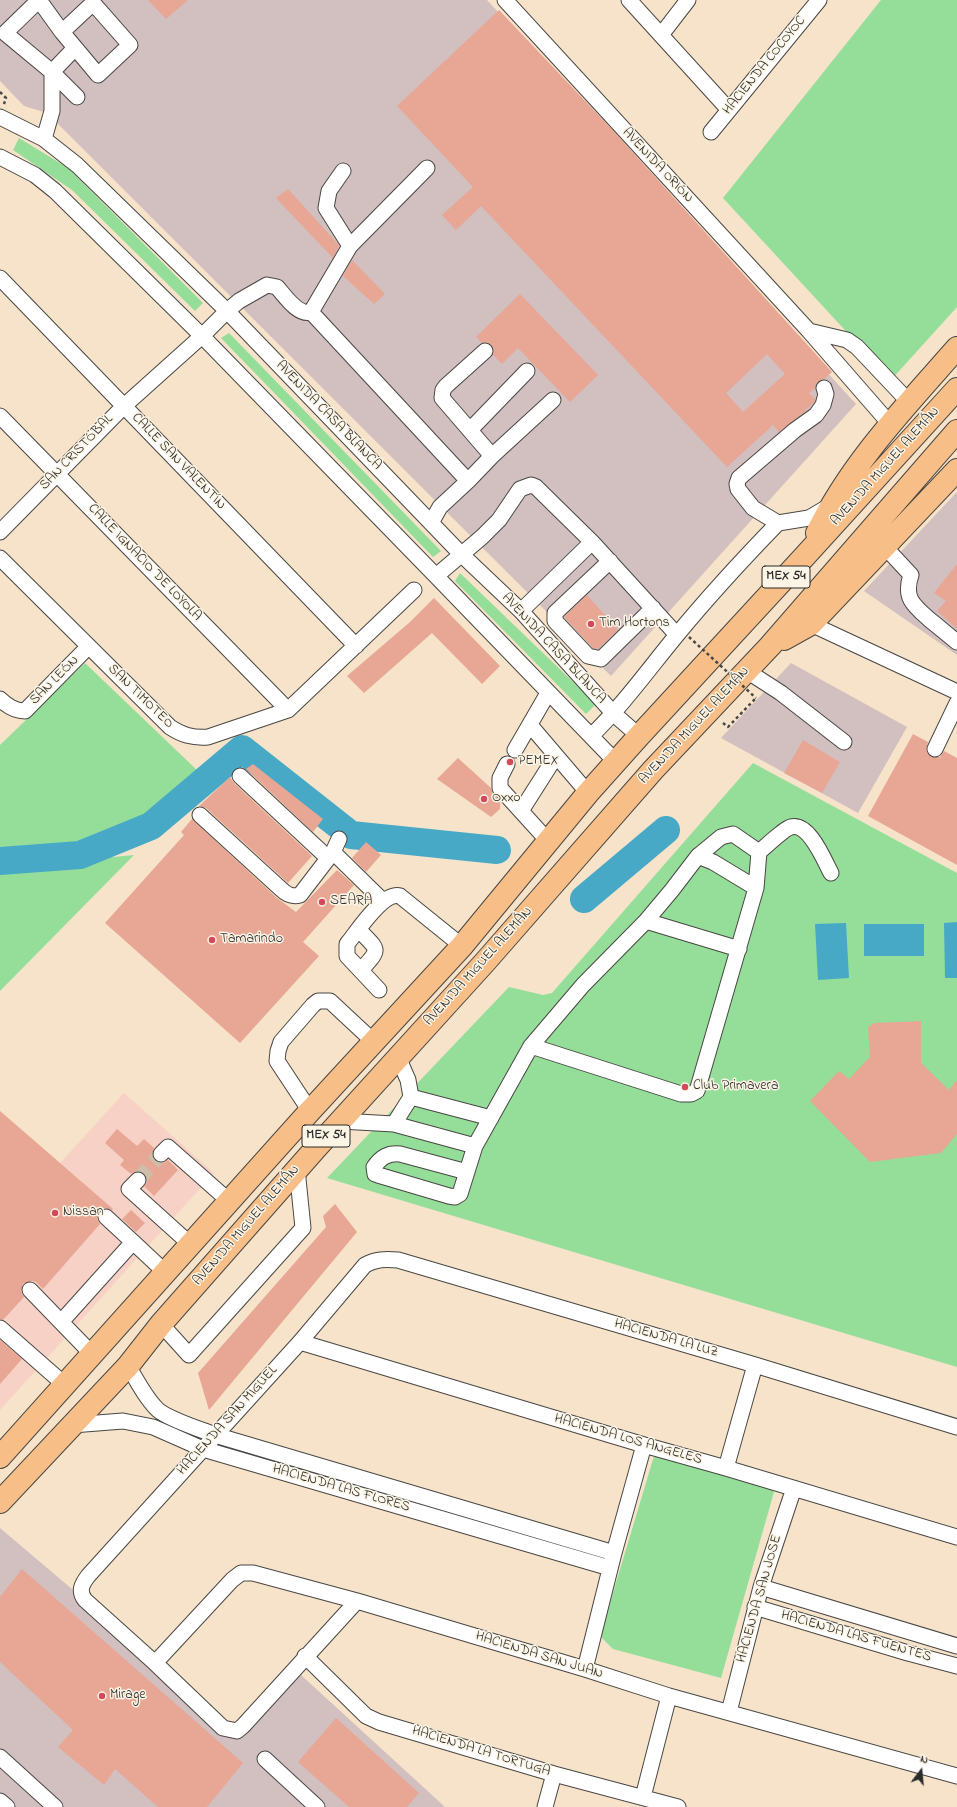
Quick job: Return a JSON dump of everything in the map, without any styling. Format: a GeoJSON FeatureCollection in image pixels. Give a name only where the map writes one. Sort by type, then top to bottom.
{"type":"FeatureCollection","features":[{"type":"Feature","properties":{"kind":"highway"},"geometry":{"type":"LineString","coordinates":[[804,557],[831,505],[850,475],[890,424],[957,348]]}},
{"type":"Feature","properties":{"kind":"highway","name":"AVENIDA MIGUEL ALEMÁN"},"geometry":{"type":"LineString","coordinates":[[0,1457],[310,1111],[462,946],[588,793],[639,736],[951,396]]}},
{"type":"Feature","properties":{"kind":"highway","name":"AVENIDA MIGUEL ALEMÁN"},"geometry":{"type":"LineString","coordinates":[[0,1502],[128,1366],[161,1324],[297,1169],[485,962],[653,770],[770,646],[957,431]]}},
{"type":"Feature","properties":{"kind":"highway"},"geometry":{"type":"LineString","coordinates":[[770,646],[811,624],[957,470]]}},
{"type":"Feature","properties":{"kind":"street"},"geometry":{"type":"LineString","coordinates":[[62,32],[94,3],[130,45],[98,75],[74,49],[39,0],[5,34],[52,72],[77,97]]}},
{"type":"Feature","properties":{"kind":"street","name":"AVENIDA ORIÓN"},"geometry":{"type":"LineString","coordinates":[[505,0],[809,331],[890,424]]}},
{"type":"Feature","properties":{"kind":"street"},"geometry":{"type":"LineString","coordinates":[[629,0],[729,110]]}},
{"type":"Feature","properties":{"kind":"street"},"geometry":{"type":"LineString","coordinates":[[661,34],[688,0]]}},
{"type":"Feature","properties":{"kind":"street","name":"HACIENDA COCOYOC"},"geometry":{"type":"LineString","coordinates":[[711,132],[819,0]]}},
{"type":"Feature","properties":{"kind":"street"},"geometry":{"type":"LineString","coordinates":[[44,139],[52,111],[52,72],[74,49]]}},
{"type":"Feature","properties":{"kind":"street","name":"AVENIDA CASA BLANCA"},"geometry":{"type":"LineString","coordinates":[[0,118],[44,139],[77,165],[226,310],[461,554],[521,611],[614,714],[639,736]]}},
{"type":"Feature","properties":{"kind":"street"},"geometry":{"type":"LineString","coordinates":[[0,157],[35,175],[55,191],[202,336],[616,762]]}},
{"type":"Feature","properties":{"kind":"street"},"geometry":{"type":"LineString","coordinates":[[427,168],[350,246],[311,312],[468,480]]}},
{"type":"Feature","properties":{"kind":"street"},"geometry":{"type":"LineString","coordinates":[[343,171],[330,191],[326,208],[350,246]]}},
{"type":"Feature","properties":{"kind":"street","name":"CALLE SAN VALENTÍN"},"geometry":{"type":"LineString","coordinates":[[0,278],[356,646]]}},
{"type":"Feature","properties":{"kind":"street","name":"SAN CRISTÓBAL"},"geometry":{"type":"LineString","coordinates":[[0,532],[124,406],[202,336],[226,310],[238,301],[267,285],[277,287],[301,312],[306,314],[311,312]]}},
{"type":"Feature","properties":{"kind":"street"},"geometry":{"type":"LineString","coordinates":[[809,331],[847,340],[857,347],[909,402]]}},
{"type":"Feature","properties":{"kind":"street"},"geometry":{"type":"LineString","coordinates":[[485,351],[443,390],[442,398],[492,456]]}},
{"type":"Feature","properties":{"kind":"street"},"geometry":{"type":"LineString","coordinates":[[470,430],[527,371]]}},
{"type":"Feature","properties":{"kind":"street"},"geometry":{"type":"LineString","coordinates":[[778,523],[753,508],[738,488],[737,484],[739,478],[795,430],[816,415],[824,405],[826,394],[824,388]]}},
{"type":"Feature","properties":{"kind":"street"},"geometry":{"type":"LineString","coordinates":[[431,523],[440,507],[492,456],[553,400]]}},
{"type":"Feature","properties":{"kind":"street","name":"CALLE IGNACIO DE LOYOLA"},"geometry":{"type":"LineString","coordinates":[[0,416],[288,710]]}},
{"type":"Feature","properties":{"kind":"street"},"geometry":{"type":"LineString","coordinates":[[436,576],[499,520],[520,489],[531,485],[536,487],[592,542],[652,608],[683,636]]}},
{"type":"Feature","properties":{"kind":"street"},"geometry":{"type":"LineString","coordinates":[[591,736],[614,714],[683,636],[744,558],[778,523],[808,518],[831,505]]}},
{"type":"Feature","properties":{"kind":"street"},"geometry":{"type":"LineString","coordinates":[[521,611],[592,542]]}},
{"type":"Feature","properties":{"kind":"street"},"geometry":{"type":"LineString","coordinates":[[885,547],[911,575],[908,585],[911,601],[917,608],[957,642]]}},
{"type":"Feature","properties":{"kind":"street","name":"SAN TIMOTEO"},"geometry":{"type":"LineString","coordinates":[[0,558],[170,727],[181,734],[194,738],[208,737],[288,710],[414,590]]}},
{"type":"Feature","properties":{"kind":"street"},"geometry":{"type":"LineString","coordinates":[[610,561],[555,614],[555,621],[588,656],[601,659],[652,608]]}},
{"type":"Feature","properties":{"kind":"street"},"geometry":{"type":"LineString","coordinates":[[811,624],[957,692]]}},
{"type":"Feature","properties":{"kind":"street","name":"SAN LEÓN"},"geometry":{"type":"LineString","coordinates":[[0,699],[11,708],[18,711],[25,711],[88,647]]}},
{"type":"Feature","properties":{"kind":"street"},"geometry":{"type":"LineString","coordinates":[[747,671],[781,693],[844,742]]}},
{"type":"Feature","properties":{"kind":"street"},"geometry":{"type":"LineString","coordinates":[[515,750],[548,693]]}},
{"type":"Feature","properties":{"kind":"street"},"geometry":{"type":"LineString","coordinates":[[935,749],[957,703]]}},
{"type":"Feature","properties":{"kind":"street"},"geometry":{"type":"LineString","coordinates":[[530,725],[588,793]]}},
{"type":"Feature","properties":{"kind":"street"},"geometry":{"type":"LineString","coordinates":[[521,811],[556,756]]}},
{"type":"Feature","properties":{"kind":"street"},"geometry":{"type":"LineString","coordinates":[[507,764],[500,778],[500,788],[549,842]]}},
{"type":"Feature","properties":{"kind":"street"},"geometry":{"type":"LineString","coordinates":[[240,776],[333,850],[383,901]]}},
{"type":"Feature","properties":{"kind":"street"},"geometry":{"type":"LineString","coordinates":[[200,815],[289,895],[294,896],[300,894],[333,850]]}},
{"type":"Feature","properties":{"kind":"street"},"geometry":{"type":"LineString","coordinates":[[531,1046],[681,1094],[691,1094],[697,1091],[739,949],[746,918],[756,888],[759,852],[790,827],[800,827],[809,833],[831,873]]}},
{"type":"Feature","properties":{"kind":"street"},"geometry":{"type":"LineString","coordinates":[[467,1172],[400,1154],[391,1153],[380,1159],[374,1167],[375,1174],[378,1175],[449,1196],[455,1197],[460,1194],[467,1172],[475,1146],[531,1046],[583,985],[646,921],[698,856],[721,837],[733,834],[759,852]]}},
{"type":"Feature","properties":{"kind":"street"},"geometry":{"type":"LineString","coordinates":[[698,856],[713,862],[756,888]]}},
{"type":"Feature","properties":{"kind":"street"},"geometry":{"type":"LineString","coordinates":[[379,990],[348,956],[346,949],[347,944],[383,901],[393,895],[400,896],[462,946]]}},
{"type":"Feature","properties":{"kind":"street"},"geometry":{"type":"LineString","coordinates":[[646,921],[739,949]]}},
{"type":"Feature","properties":{"kind":"street"},"geometry":{"type":"LineString","coordinates":[[359,930],[375,946],[376,951],[375,955],[361,970]]}},
{"type":"Feature","properties":{"kind":"street"},"geometry":{"type":"LineString","coordinates":[[310,1111],[277,1061],[281,1042],[313,1005],[318,1001],[330,1001],[374,1042]]}},
{"type":"Feature","properties":{"kind":"street"},"geometry":{"type":"LineString","coordinates":[[394,1124],[411,1097],[408,1080],[398,1057]]}},
{"type":"Feature","properties":{"kind":"street"},"geometry":{"type":"LineString","coordinates":[[411,1097],[491,1118]]}},
{"type":"Feature","properties":{"kind":"street"},"geometry":{"type":"LineString","coordinates":[[340,1121],[394,1124],[475,1146]]}},
{"type":"Feature","properties":{"kind":"street"},"geometry":{"type":"LineString","coordinates":[[161,1154],[168,1147],[229,1201]]}},
{"type":"Feature","properties":{"kind":"street"},"geometry":{"type":"LineString","coordinates":[[161,1324],[189,1355],[303,1228],[297,1169]]}},
{"type":"Feature","properties":{"kind":"street"},"geometry":{"type":"LineString","coordinates":[[138,1180],[129,1189],[190,1244]]}},
{"type":"Feature","properties":{"kind":"street"},"geometry":{"type":"LineString","coordinates":[[106,1217],[165,1272]]}},
{"type":"Feature","properties":{"kind":"street"},"geometry":{"type":"LineString","coordinates":[[61,1322],[133,1242]]}},
{"type":"Feature","properties":{"kind":"street","name":"HACIENDA SAN MIGUEL"},"geometry":{"type":"LineString","coordinates":[[155,1663],[84,1600],[81,1595],[81,1589],[84,1582],[300,1342],[365,1265],[373,1260]]}},
{"type":"Feature","properties":{"kind":"street","name":"HACIENDA LA LUZ"},"geometry":{"type":"LineString","coordinates":[[373,1260],[398,1260],[755,1365],[957,1427]]}},
{"type":"Feature","properties":{"kind":"street"},"geometry":{"type":"LineString","coordinates":[[30,1290],[92,1354]]}},
{"type":"Feature","properties":{"kind":"street"},"geometry":{"type":"LineString","coordinates":[[0,1328],[65,1385]]}},
{"type":"Feature","properties":{"kind":"street","name":"HACIENDA LOS ANGELES"},"geometry":{"type":"LineString","coordinates":[[300,1342],[957,1537]]}},
{"type":"Feature","properties":{"kind":"street"},"geometry":{"type":"LineString","coordinates":[[726,1468],[755,1365]]}},
{"type":"Feature","properties":{"kind":"street","name":"HACIENDA LAS FLORES"},"geometry":{"type":"LineString","coordinates":[[128,1366],[148,1397],[159,1410],[178,1420],[216,1435],[614,1553]]}},
{"type":"Feature","properties":{"kind":"street","name":"HACIENDA LAS FLORES"},"geometry":{"type":"LineString","coordinates":[[72,1426],[123,1421],[153,1427],[203,1449],[610,1568]]}},
{"type":"Feature","properties":{"kind":"street"},"geometry":{"type":"LineString","coordinates":[[585,1669],[610,1568],[644,1445]]}},
{"type":"Feature","properties":{"kind":"street","name":"HACIENDA SAN JOSE"},"geometry":{"type":"LineString","coordinates":[[729,1712],[755,1607],[794,1488]]}},
{"type":"Feature","properties":{"kind":"street","name":"HACIENDA SAN JUAN"},"geometry":{"type":"LineString","coordinates":[[155,1663],[232,1580],[241,1573],[253,1573],[357,1601],[585,1669],[669,1696],[957,1776]]}},
{"type":"Feature","properties":{"kind":"street","name":"HACIENDA LAS FUENTES"},"geometry":{"type":"LineString","coordinates":[[761,1587],[957,1646]]}},
{"type":"Feature","properties":{"kind":"street"},"geometry":{"type":"LineString","coordinates":[[155,1663],[223,1728],[231,1731],[237,1731],[357,1601]]}},
{"type":"Feature","properties":{"kind":"street","name":"HACIENDA LAS FUENTES"},"geometry":{"type":"LineString","coordinates":[[755,1607],[908,1653],[957,1666]]}},
{"type":"Feature","properties":{"kind":"street"},"geometry":{"type":"LineString","coordinates":[[908,1653],[914,1633]]}},
{"type":"Feature","properties":{"kind":"street","name":"HACIENDA LA TORTUGA"},"geometry":{"type":"LineString","coordinates":[[305,1656],[366,1716],[378,1722],[554,1774],[678,1807]]}},
{"type":"Feature","properties":{"kind":"street"},"geometry":{"type":"LineString","coordinates":[[643,1797],[669,1696]]}},
{"type":"Feature","properties":{"kind":"street"},"geometry":{"type":"LineString","coordinates":[[0,1757],[55,1807]]}},
{"type":"Feature","properties":{"kind":"street"},"geometry":{"type":"LineString","coordinates":[[265,1759],[316,1807]]}},
{"type":"Feature","properties":{"kind":"street"},"geometry":{"type":"LineString","coordinates":[[544,1807],[554,1774]]}},
{"type":"Feature","properties":{"kind":"street"},"geometry":{"type":"LineString","coordinates":[[0,1801],[7,1807]]}},
{"type":"Feature","properties":{"kind":"path"},"geometry":{"type":"LineString","coordinates":[[683,636],[756,698],[728,727]]}},
{"type":"Feature","properties":{"kind":"shaded area"},"geometry":{"type":"Polygon","coordinates":[[[0,0],[487,0],[856,404],[611,676],[47,113],[24,106],[0,81],[0,0]]]}},
{"type":"Feature","properties":{"kind":"shaded area"},"geometry":{"type":"Polygon","coordinates":[[[957,493],[957,655],[864,591],[957,493]]]}},
{"type":"Feature","properties":{"kind":"shaded area"},"geometry":{"type":"Polygon","coordinates":[[[791,663],[907,727],[858,813],[721,738],[791,663]]]}},
{"type":"Feature","properties":{"kind":"shaded area"},"geometry":{"type":"Polygon","coordinates":[[[124,1093],[214,1173],[0,1410],[0,1111],[60,1163],[124,1093]]]}},
{"type":"Feature","properties":{"kind":"shaded area"},"geometry":{"type":"Polygon","coordinates":[[[0,1528],[244,1735],[301,1675],[445,1807],[0,1807],[0,1528]]]}},
{"type":"Feature","properties":{"kind":"green space"},"geometry":{"type":"Polygon","coordinates":[[[881,0],[957,0],[957,307],[891,380],[723,198],[881,0]]]}},
{"type":"Feature","properties":{"kind":"green space"},"geometry":{"type":"Polygon","coordinates":[[[19,138],[68,168],[203,303],[195,311],[72,190],[13,150],[19,138]]]}},
{"type":"Feature","properties":{"kind":"green space"},"geometry":{"type":"Polygon","coordinates":[[[229,333],[441,551],[433,557],[221,338],[229,333]]]}},
{"type":"Feature","properties":{"kind":"green space"},"geometry":{"type":"Polygon","coordinates":[[[460,573],[596,704],[586,714],[455,581],[460,573]]]}},
{"type":"Feature","properties":{"kind":"green space"},"geometry":{"type":"Polygon","coordinates":[[[85,663],[199,772],[153,813],[100,837],[67,848],[0,851],[0,745],[85,663]]]}},
{"type":"Feature","properties":{"kind":"green space","name":"Club Primavera"},"geometry":{"type":"Polygon","coordinates":[[[753,763],[957,873],[957,1367],[327,1178],[509,987],[543,995],[552,993],[753,763]]]}},
{"type":"Feature","properties":{"kind":"green space"},"geometry":{"type":"Polygon","coordinates":[[[134,855],[0,991],[0,868],[134,855]]]}},
{"type":"Feature","properties":{"kind":"green space"},"geometry":{"type":"Polygon","coordinates":[[[654,1456],[768,1486],[774,1492],[721,1678],[613,1649],[600,1636],[654,1456]]]}},
{"type":"Feature","properties":{"kind":"water"},"geometry":{"type":"Polygon","coordinates":[[[957,922],[957,978],[945,978],[944,923],[957,922]]]}},
{"type":"Feature","properties":{"kind":"water"},"geometry":{"type":"Polygon","coordinates":[[[846,923],[849,978],[818,980],[815,924],[846,923]]]}},
{"type":"Feature","properties":{"kind":"water"},"geometry":{"type":"Polygon","coordinates":[[[864,924],[924,924],[924,956],[864,956],[864,924]]]}},
{"type":"Feature","properties":{"kind":"building"},"geometry":{"type":"Polygon","coordinates":[[[148,0],[188,0],[166,19],[148,0]]]}},
{"type":"Feature","properties":{"kind":"building"},"geometry":{"type":"Polygon","coordinates":[[[499,10],[608,125],[832,372],[818,382],[815,388],[809,393],[815,401],[803,413],[779,432],[773,425],[727,467],[481,206],[456,230],[442,215],[473,187],[397,106],[499,10]],[[767,354],[726,393],[743,412],[785,374],[767,354]]]}},
{"type":"Feature","properties":{"kind":"building"},"geometry":{"type":"Polygon","coordinates":[[[288,189],[338,244],[339,246],[333,258],[276,198],[288,189]]]}},
{"type":"Feature","properties":{"kind":"building"},"geometry":{"type":"Polygon","coordinates":[[[352,260],[385,294],[374,304],[343,276],[352,260]]]}},
{"type":"Feature","properties":{"kind":"building"},"geometry":{"type":"Polygon","coordinates":[[[520,294],[598,375],[570,402],[518,348],[502,364],[493,355],[494,350],[491,345],[487,342],[482,343],[476,337],[520,294]]]}},
{"type":"Feature","properties":{"kind":"building"},"geometry":{"type":"Polygon","coordinates":[[[957,564],[957,629],[937,611],[946,601],[934,593],[957,564]]]}},
{"type":"Feature","properties":{"kind":"building","name":"Tim Hortons"},"geometry":{"type":"Polygon","coordinates":[[[587,595],[618,630],[598,649],[593,648],[564,617],[587,595]]]}},
{"type":"Feature","properties":{"kind":"building"},"geometry":{"type":"Polygon","coordinates":[[[434,598],[500,666],[482,684],[432,633],[364,693],[347,676],[410,622],[434,598]]]}},
{"type":"Feature","properties":{"kind":"building"},"geometry":{"type":"Polygon","coordinates":[[[913,734],[928,742],[926,750],[931,757],[940,757],[944,751],[957,758],[957,865],[868,816],[913,734]]]}},
{"type":"Feature","properties":{"kind":"building"},"geometry":{"type":"Polygon","coordinates":[[[803,740],[840,762],[822,793],[784,773],[803,740]]]}},
{"type":"Feature","properties":{"kind":"building"},"geometry":{"type":"Polygon","coordinates":[[[458,758],[491,788],[493,794],[500,801],[500,809],[491,817],[437,779],[458,758]]]}},
{"type":"Feature","properties":{"kind":"building"},"geometry":{"type":"Polygon","coordinates":[[[253,764],[323,819],[313,832],[246,769],[253,764]]]}},
{"type":"Feature","properties":{"kind":"building"},"geometry":{"type":"Polygon","coordinates":[[[230,777],[234,783],[312,856],[288,883],[206,808],[199,806],[230,777]]]}},
{"type":"Feature","properties":{"kind":"building","name":"Tamarindo"},"geometry":{"type":"Polygon","coordinates":[[[192,819],[277,898],[296,912],[337,870],[354,885],[303,942],[319,956],[240,1043],[105,923],[184,835],[181,832],[192,819]]]}},
{"type":"Feature","properties":{"kind":"building"},"geometry":{"type":"Polygon","coordinates":[[[366,842],[381,855],[366,872],[352,858],[366,842]]]}},
{"type":"Feature","properties":{"kind":"building"},"geometry":{"type":"Polygon","coordinates":[[[921,1021],[921,1063],[949,1090],[957,1080],[957,1134],[941,1153],[870,1162],[810,1101],[839,1071],[849,1079],[870,1057],[868,1027],[874,1023],[921,1021]]]}},
{"type":"Feature","properties":{"kind":"building","name":"Nissan"},"geometry":{"type":"Polygon","coordinates":[[[0,1111],[113,1209],[104,1208],[99,1211],[97,1219],[100,1224],[43,1289],[36,1282],[32,1281],[23,1284],[21,1292],[24,1297],[3,1320],[0,1319],[0,1111]]]}},
{"type":"Feature","properties":{"kind":"building"},"geometry":{"type":"Polygon","coordinates":[[[117,1129],[137,1146],[144,1139],[154,1148],[152,1156],[155,1161],[163,1163],[168,1160],[178,1170],[154,1196],[144,1186],[147,1182],[145,1174],[136,1171],[131,1174],[120,1165],[124,1160],[105,1143],[117,1129]]]}},
{"type":"Feature","properties":{"kind":"building"},"geometry":{"type":"Polygon","coordinates":[[[335,1204],[357,1232],[209,1410],[198,1373],[326,1227],[323,1216],[335,1204]]]}},
{"type":"Feature","properties":{"kind":"building"},"geometry":{"type":"Polygon","coordinates":[[[131,1210],[145,1223],[136,1232],[122,1219],[131,1210]]]}},
{"type":"Feature","properties":{"kind":"building"},"geometry":{"type":"Polygon","coordinates":[[[0,1340],[22,1359],[0,1384],[0,1340]]]}},
{"type":"Feature","properties":{"kind":"building","name":"Mirage"},"geometry":{"type":"Polygon","coordinates":[[[22,1569],[243,1763],[207,1807],[158,1807],[115,1769],[104,1785],[58,1747],[73,1730],[0,1662],[0,1597],[22,1569]]]}},
{"type":"Feature","properties":{"kind":"building"},"geometry":{"type":"Polygon","coordinates":[[[336,1718],[419,1793],[407,1807],[349,1807],[298,1762],[336,1718]]]}},
{"type":"Feature","properties":{"kind":"waterway"},"geometry":{"type":"LineString","coordinates":[[0,861],[80,855],[151,826],[242,749],[351,835],[497,850]]}},
{"type":"Feature","properties":{"kind":"waterway"},"geometry":{"type":"LineString","coordinates":[[584,899],[666,830]]}},
{"type":"Feature","properties":{"kind":"tunnel"},"geometry":{"type":"LineString","coordinates":[[138,1180],[161,1154]]}},
{"type":"Feature","properties":{"kind":"place","name":"Tim Hortons"},"geometry":{"type":"Point","coordinates":[591,624]}},
{"type":"Feature","properties":{"kind":"place","name":"PEMEX"},"geometry":{"type":"Point","coordinates":[510,762]}},
{"type":"Feature","properties":{"kind":"place","name":"Oxxo"},"geometry":{"type":"Point","coordinates":[484,799]}},
{"type":"Feature","properties":{"kind":"place","name":"SEARA"},"geometry":{"type":"Point","coordinates":[322,902]}},
{"type":"Feature","properties":{"kind":"place","name":"Tamarindo"},"geometry":{"type":"Point","coordinates":[212,940]}},
{"type":"Feature","properties":{"kind":"place","name":"Club Primavera"},"geometry":{"type":"Point","coordinates":[685,1087]}},
{"type":"Feature","properties":{"kind":"place","name":"Nissan"},"geometry":{"type":"Point","coordinates":[55,1213]}},
{"type":"Feature","properties":{"kind":"place","name":"Mirage"},"geometry":{"type":"Point","coordinates":[102,1696]}}]}
